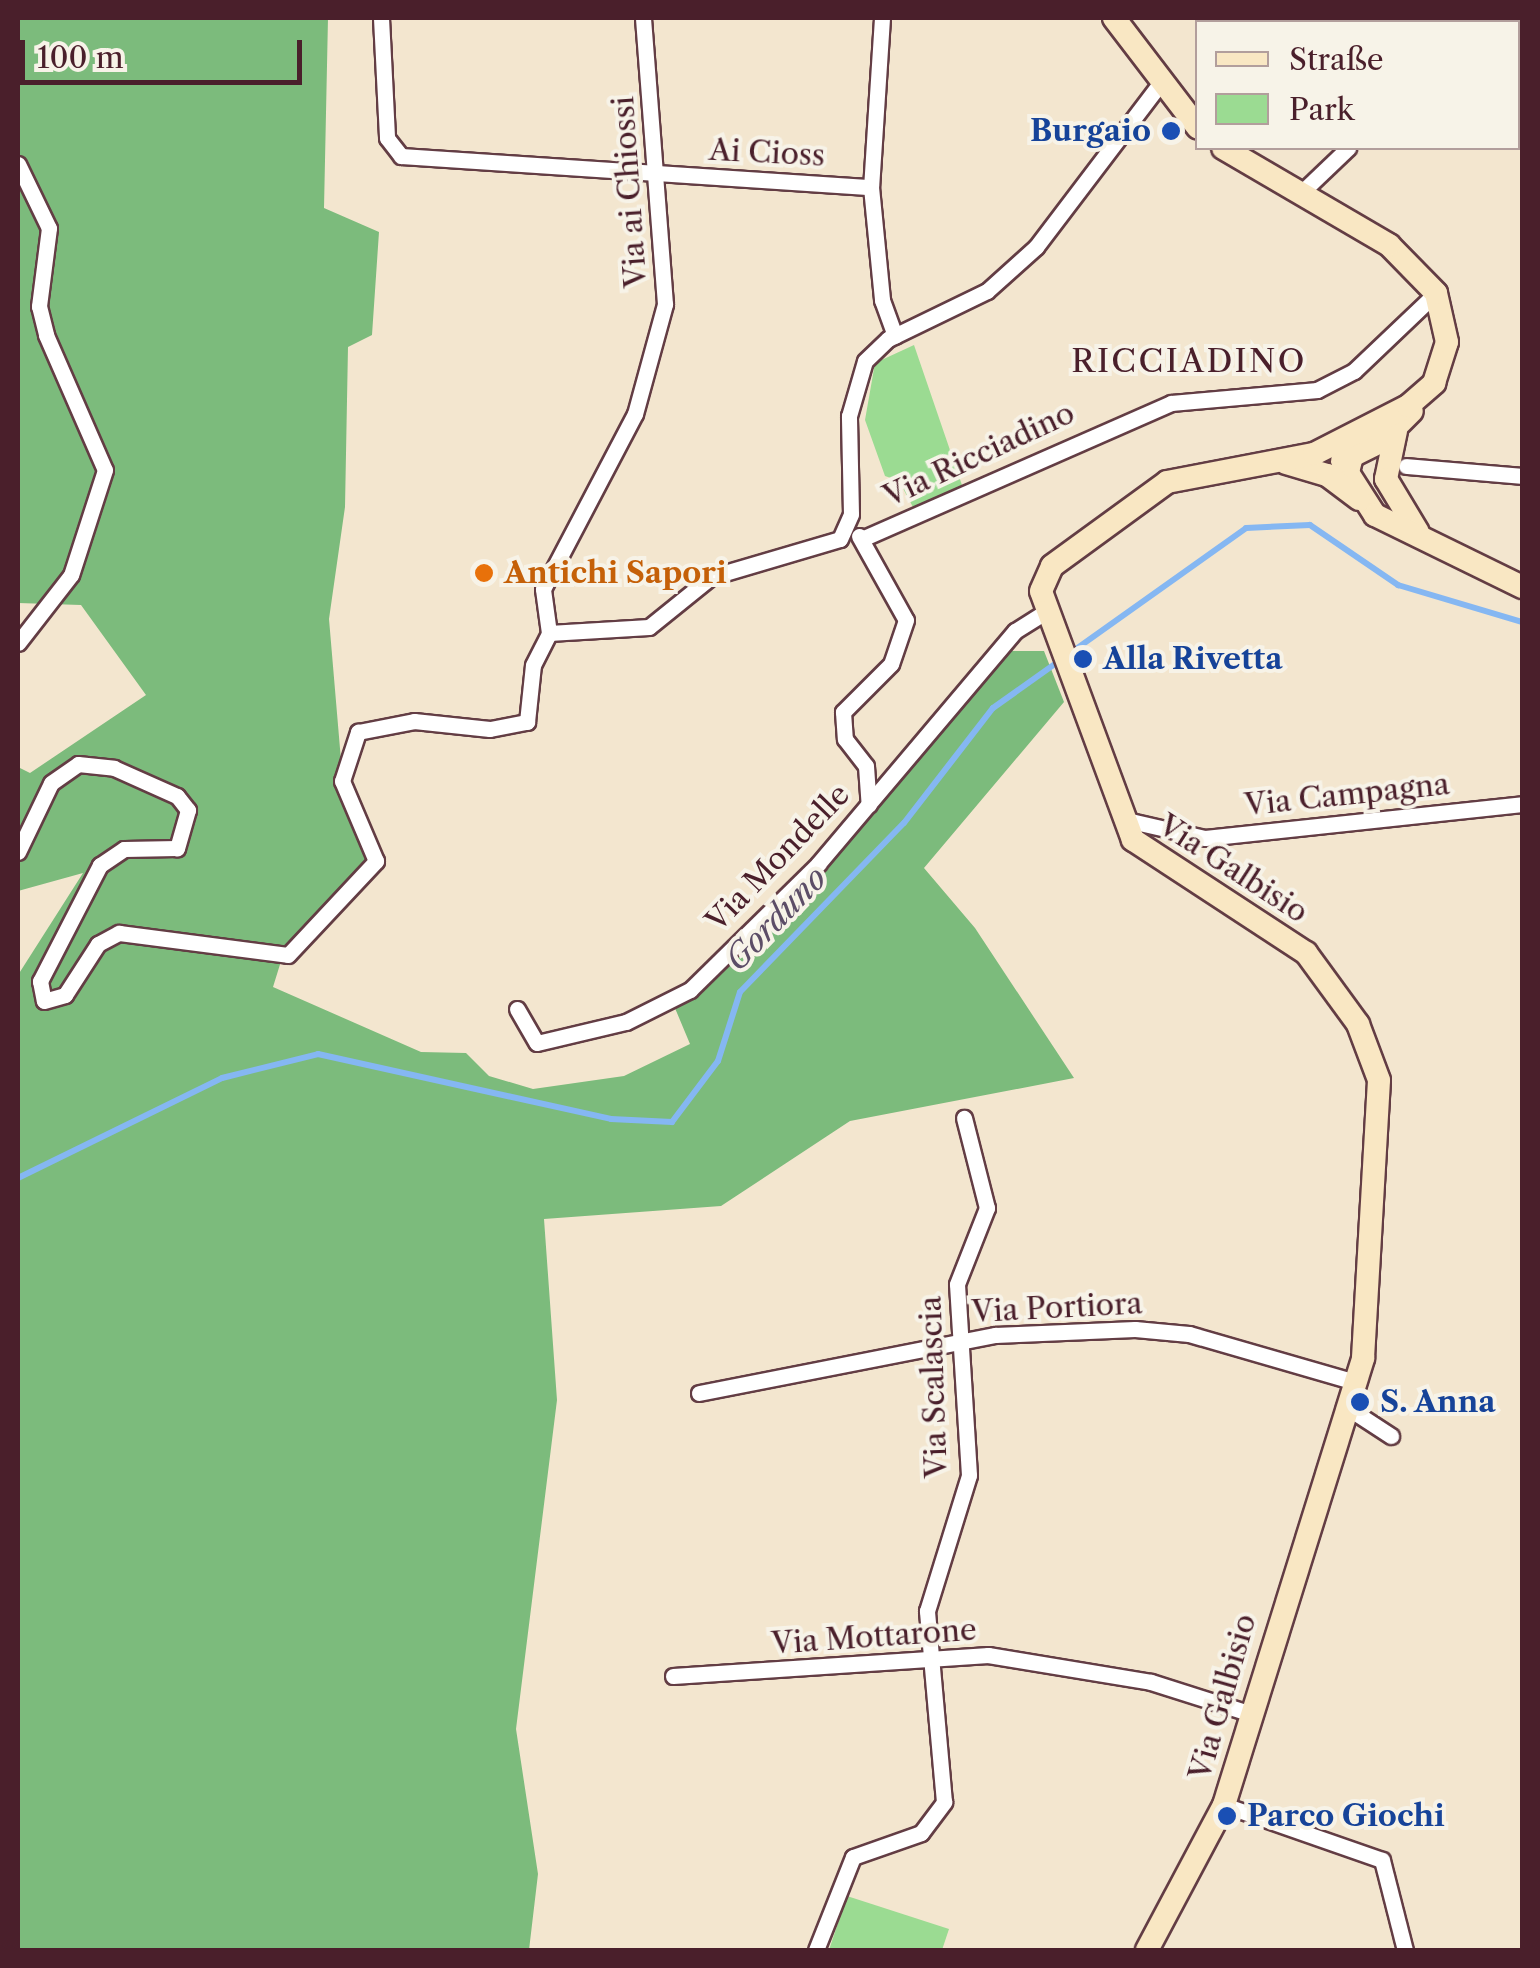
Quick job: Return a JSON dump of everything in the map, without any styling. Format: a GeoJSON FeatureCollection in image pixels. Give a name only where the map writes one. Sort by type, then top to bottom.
{"type":"FeatureCollection","features":[{"type":"Feature","properties":{"kind":"street","name":"Ai Cioss"},"geometry":{"type":"LineString","coordinates":[[382,18],[387,138],[400,156],[871,187]]}},
{"type":"Feature","properties":{"kind":"street","name":"Via ai Chiossi"},"geometry":{"type":"LineString","coordinates":[[548,633],[544,589],[635,414],[659,332],[667,271],[644,18]]}},
{"type":"Feature","properties":{"kind":"street"},"geometry":{"type":"LineString","coordinates":[[882,18],[871,187],[882,300],[895,336]]}},
{"type":"Feature","properties":{"kind":"street"},"geometry":{"type":"LineString","coordinates":[[1114,18],[1158,86],[1195,125]]}},
{"type":"Feature","properties":{"kind":"street"},"geometry":{"type":"LineString","coordinates":[[846,533],[848,445],[858,376],[895,336],[988,291],[1036,248],[1158,86]]}},
{"type":"Feature","properties":{"kind":"street"},"geometry":{"type":"LineString","coordinates":[[1045,616],[1052,566],[1151,490],[1200,469],[1268,459],[1347,459],[1396,430],[1426,392],[1447,342],[1436,294],[1389,245],[1227,150]]}},
{"type":"Feature","properties":{"kind":"street"},"geometry":{"type":"LineString","coordinates":[[1302,192],[1346,150]]}},
{"type":"Feature","properties":{"kind":"street"},"geometry":{"type":"LineString","coordinates":[[18,164],[50,228],[39,306],[46,335],[105,470],[71,575],[18,643]]}},
{"type":"Feature","properties":{"kind":"street","name":"Via Ricciadino"},"geometry":{"type":"LineString","coordinates":[[866,537],[1171,403],[1317,390],[1354,371],[1436,294]]}},
{"type":"Feature","properties":{"kind":"street"},"geometry":{"type":"LineString","coordinates":[[1308,460],[1357,436],[1426,392]]}},
{"type":"Feature","properties":{"kind":"street"},"geometry":{"type":"LineString","coordinates":[[1396,430],[1386,478],[1408,524]]}},
{"type":"Feature","properties":{"kind":"street"},"geometry":{"type":"LineString","coordinates":[[1357,436],[1347,459],[1365,505]]}},
{"type":"Feature","properties":{"kind":"street"},"geometry":{"type":"LineString","coordinates":[[1347,459],[1428,540]]}},
{"type":"Feature","properties":{"kind":"street"},"geometry":{"type":"LineString","coordinates":[[1308,460],[1365,505],[1522,587]]}},
{"type":"Feature","properties":{"kind":"street"},"geometry":{"type":"LineString","coordinates":[[1406,466],[1522,476]]}},
{"type":"Feature","properties":{"kind":"street"},"geometry":{"type":"LineString","coordinates":[[18,852],[51,784],[78,764],[101,764],[177,796],[188,814],[177,848],[124,849],[100,865],[40,981],[44,1000],[66,995],[98,944],[118,933],[282,958],[373,868],[376,850],[342,780],[349,744],[369,726],[527,722],[533,665],[548,633],[648,626],[722,572],[824,546],[846,533],[866,537],[906,620],[892,664],[843,712],[845,739],[866,766],[869,805]]}},
{"type":"Feature","properties":{"kind":"street","name":"Via Galbisio"},"geometry":{"type":"LineString","coordinates":[[1045,616],[1122,819],[1152,857],[1293,941],[1368,1043],[1379,1080],[1374,1251],[1355,1382],[1224,1805],[1147,1950]]}},
{"type":"Feature","properties":{"kind":"street","name":"Via Mondelle"},"geometry":{"type":"LineString","coordinates":[[517,1008],[537,1043],[672,1001],[869,805],[1015,631],[1045,616]]}},
{"type":"Feature","properties":{"kind":"street","name":"Via Campagna"},"geometry":{"type":"LineString","coordinates":[[1122,819],[1206,838],[1522,804]]}},
{"type":"Feature","properties":{"kind":"street","name":"Via Scalascia"},"geometry":{"type":"LineString","coordinates":[[816,1950],[853,1857],[921,1833],[940,1812],[930,1590],[969,1475],[957,1284],[987,1208],[964,1118]]}},
{"type":"Feature","properties":{"kind":"street","name":"Via Portiora"},"geometry":{"type":"LineString","coordinates":[[700,1393],[961,1340],[1135,1329],[1256,1352],[1355,1382]]}},
{"type":"Feature","properties":{"kind":"street"},"geometry":{"type":"LineString","coordinates":[[1346,1406],[1391,1436]]}},
{"type":"Feature","properties":{"kind":"street","name":"Via Mottarone"},"geometry":{"type":"LineString","coordinates":[[673,1676],[930,1656],[1012,1658],[1114,1675],[1252,1714]]}},
{"type":"Feature","properties":{"kind":"street"},"geometry":{"type":"LineString","coordinates":[[1224,1805],[1382,1860],[1405,1950]]}},
{"type":"Feature","properties":{"kind":"green space"},"geometry":{"type":"Polygon","coordinates":[[[18,18],[328,18],[324,208],[379,232],[372,335],[348,347],[345,507],[329,619],[342,772],[376,850],[282,958],[273,987],[421,1052],[466,1053],[489,1076],[533,1089],[624,1076],[690,1044],[672,1001],[938,736],[1008,651],[1044,651],[1064,702],[924,868],[975,928],[1074,1078],[850,1121],[721,1206],[544,1219],[557,1400],[516,1729],[538,1874],[529,1950],[18,1950],[18,975],[83,873],[18,891],[18,767],[30,773],[146,695],[81,605],[18,603],[18,18]]]}},
{"type":"Feature","properties":{"kind":"green space"},"geometry":{"type":"Polygon","coordinates":[[[914,345],[964,491],[914,509],[899,481],[885,476],[865,420],[875,363],[914,345]]]}},
{"type":"Feature","properties":{"kind":"green space"},"geometry":{"type":"Polygon","coordinates":[[[847,1896],[949,1929],[942,1950],[829,1950],[847,1896]]]}},
{"type":"Feature","properties":{"kind":"waterway","name":"Gorduno"},"geometry":{"type":"LineString","coordinates":[[18,1178],[222,1078],[318,1054],[611,1119],[672,1122],[718,1061],[740,992],[904,823],[993,708],[1246,528],[1310,525],[1398,585],[1522,622]]}},
{"type":"Feature","properties":{"kind":"place","name":"Burgaio"},"geometry":{"type":"Point","coordinates":[1171,131]}},
{"type":"Feature","properties":{"kind":"place","name":"Antichi Sapori"},"geometry":{"type":"Point","coordinates":[484,573]}},
{"type":"Feature","properties":{"kind":"place","name":"Alla Rivetta"},"geometry":{"type":"Point","coordinates":[1083,659]}},
{"type":"Feature","properties":{"kind":"place","name":"S. Anna"},"geometry":{"type":"Point","coordinates":[1360,1402]}},
{"type":"Feature","properties":{"kind":"place","name":"Parco Giochi"},"geometry":{"type":"Point","coordinates":[1227,1816]}},
{"type":"Feature","properties":{"kind":"district","name":"RICCIADINO"},"geometry":{"type":"Point","coordinates":[1189,361]}}]}
